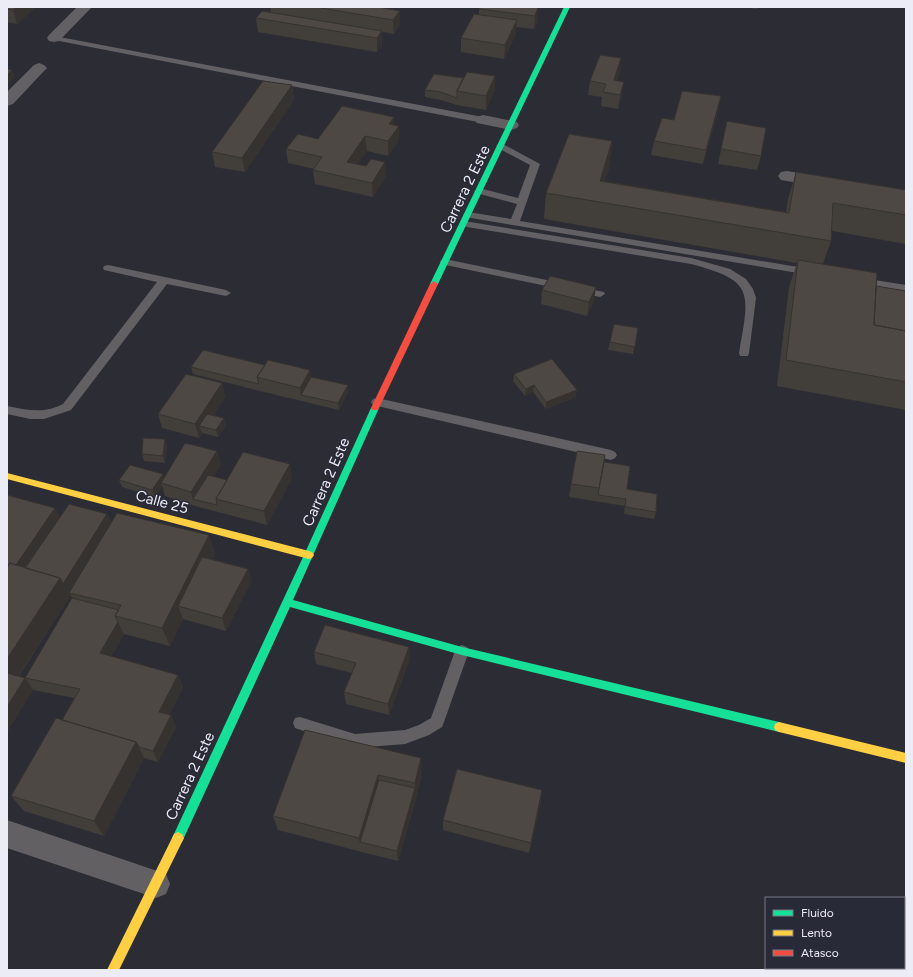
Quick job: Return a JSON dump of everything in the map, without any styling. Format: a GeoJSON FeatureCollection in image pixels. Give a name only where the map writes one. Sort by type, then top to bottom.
{"type":"FeatureCollection","features":[{"type":"Feature","properties":{"kind":"street"},"geometry":{"type":"LineString","coordinates":[[54,38],[85,7]]}},
{"type":"Feature","properties":{"kind":"street","name":"Carrera 2 Este"},"geometry":{"type":"LineString","coordinates":[[113,970],[156,884],[309,555],[377,402],[464,224],[567,7]]}},
{"type":"Feature","properties":{"kind":"street"},"geometry":{"type":"LineString","coordinates":[[7,101],[39,68]]}},
{"type":"Feature","properties":{"kind":"street"},"geometry":{"type":"LineString","coordinates":[[483,120],[511,125]]}},
{"type":"Feature","properties":{"kind":"street"},"geometry":{"type":"LineString","coordinates":[[787,176],[839,185]]}},
{"type":"Feature","properties":{"kind":"street","name":"Calle 25"},"geometry":{"type":"LineString","coordinates":[[7,476],[309,555]]}},
{"type":"Feature","properties":{"kind":"street"},"geometry":{"type":"LineString","coordinates":[[287,602],[462,651],[906,758]]}},
{"type":"Feature","properties":{"kind":"street"},"geometry":{"type":"LineString","coordinates":[[7,834],[156,884]]}},
{"type":"Feature","properties":{"kind":"lane"},"geometry":{"type":"LineString","coordinates":[[54,38],[483,120]]}},
{"type":"Feature","properties":{"kind":"lane"},"geometry":{"type":"LineString","coordinates":[[501,146],[535,164],[515,222]]}},
{"type":"Feature","properties":{"kind":"lane"},"geometry":{"type":"LineString","coordinates":[[479,191],[522,202]]}},
{"type":"Feature","properties":{"kind":"lane"},"geometry":{"type":"LineString","coordinates":[[468,215],[819,273]]}},
{"type":"Feature","properties":{"kind":"lane"},"geometry":{"type":"LineString","coordinates":[[464,224],[691,261],[727,271],[743,283],[751,298],[744,353]]}},
{"type":"Feature","properties":{"kind":"lane"},"geometry":{"type":"LineString","coordinates":[[445,262],[600,294]]}},
{"type":"Feature","properties":{"kind":"lane"},"geometry":{"type":"LineString","coordinates":[[108,268],[226,293]]}},
{"type":"Feature","properties":{"kind":"lane"},"geometry":{"type":"LineString","coordinates":[[851,279],[906,288]]}},
{"type":"Feature","properties":{"kind":"lane"},"geometry":{"type":"LineString","coordinates":[[7,410],[37,417],[56,414],[67,407],[164,280]]}},
{"type":"Feature","properties":{"kind":"lane"},"geometry":{"type":"LineString","coordinates":[[377,402],[611,454]]}},
{"type":"Feature","properties":{"kind":"lane"},"geometry":{"type":"LineString","coordinates":[[300,723],[355,741],[405,737],[424,730],[437,722],[462,651]]}},
{"type":"Feature","properties":{"kind":"building"},"geometry":{"type":"Polygon","coordinates":[[[7,7],[16,7],[13,10],[7,9],[7,7]]]}},
{"type":"Feature","properties":{"kind":"building"},"geometry":{"type":"Polygon","coordinates":[[[315,7],[378,7],[400,11],[393,20],[315,7]]]}},
{"type":"Feature","properties":{"kind":"building"},"geometry":{"type":"Polygon","coordinates":[[[480,7],[538,7],[535,16],[479,9],[480,7]]]}},
{"type":"Feature","properties":{"kind":"building"},"geometry":{"type":"Polygon","coordinates":[[[262,11],[382,31],[377,38],[256,18],[262,11]]]}},
{"type":"Feature","properties":{"kind":"building"},"geometry":{"type":"Polygon","coordinates":[[[474,14],[517,20],[505,45],[461,38],[474,14]]]}},
{"type":"Feature","properties":{"kind":"building"},"geometry":{"type":"Polygon","coordinates":[[[600,55],[621,58],[614,80],[624,82],[620,95],[603,92],[606,84],[590,81],[600,55]]]}},
{"type":"Feature","properties":{"kind":"building"},"geometry":{"type":"Polygon","coordinates":[[[7,69],[12,70],[7,75],[7,69]]]}},
{"type":"Feature","properties":{"kind":"building"},"geometry":{"type":"Polygon","coordinates":[[[467,72],[495,76],[486,96],[457,91],[467,72]]]}},
{"type":"Feature","properties":{"kind":"building"},"geometry":{"type":"Polygon","coordinates":[[[434,74],[463,78],[457,91],[457,98],[441,92],[425,90],[434,74]]]}},
{"type":"Feature","properties":{"kind":"building"},"geometry":{"type":"Polygon","coordinates":[[[263,81],[292,85],[242,158],[212,152],[263,81]]]}},
{"type":"Feature","properties":{"kind":"building"},"geometry":{"type":"Polygon","coordinates":[[[682,91],[721,96],[706,150],[654,141],[662,118],[674,120],[682,91]]]}},
{"type":"Feature","properties":{"kind":"building"},"geometry":{"type":"Polygon","coordinates":[[[342,106],[394,117],[389,124],[399,126],[388,141],[365,136],[347,162],[366,166],[371,159],[385,162],[372,183],[313,170],[322,157],[286,149],[298,134],[318,139],[342,106]]]}},
{"type":"Feature","properties":{"kind":"building"},"geometry":{"type":"Polygon","coordinates":[[[727,121],[766,128],[761,156],[721,149],[727,121]]]}},
{"type":"Feature","properties":{"kind":"building"},"geometry":{"type":"Polygon","coordinates":[[[569,134],[612,141],[600,181],[789,213],[796,172],[906,190],[906,215],[833,203],[831,241],[546,193],[569,134]]]}},
{"type":"Feature","properties":{"kind":"building"},"geometry":{"type":"Polygon","coordinates":[[[798,260],[877,273],[874,325],[906,331],[906,382],[786,360],[798,260]]]}},
{"type":"Feature","properties":{"kind":"building"},"geometry":{"type":"Polygon","coordinates":[[[550,276],[596,287],[589,302],[542,290],[550,276]]]}},
{"type":"Feature","properties":{"kind":"building"},"geometry":{"type":"Polygon","coordinates":[[[876,286],[906,291],[906,331],[874,325],[876,286]]]}},
{"type":"Feature","properties":{"kind":"building"},"geometry":{"type":"Polygon","coordinates":[[[614,324],[638,328],[635,347],[610,342],[614,324]]]}},
{"type":"Feature","properties":{"kind":"building"},"geometry":{"type":"Polygon","coordinates":[[[203,350],[265,365],[257,377],[259,384],[191,367],[203,350]]]}},
{"type":"Feature","properties":{"kind":"building"},"geometry":{"type":"Polygon","coordinates":[[[552,359],[577,390],[546,402],[534,385],[526,389],[514,374],[552,359]]]}},
{"type":"Feature","properties":{"kind":"building"},"geometry":{"type":"Polygon","coordinates":[[[268,360],[310,370],[300,388],[257,377],[268,360]]]}},
{"type":"Feature","properties":{"kind":"building"},"geometry":{"type":"Polygon","coordinates":[[[186,374],[222,383],[195,424],[158,414],[186,374]]]}},
{"type":"Feature","properties":{"kind":"building"},"geometry":{"type":"Polygon","coordinates":[[[311,377],[348,385],[338,403],[301,395],[311,377]]]}},
{"type":"Feature","properties":{"kind":"building"},"geometry":{"type":"Polygon","coordinates":[[[207,414],[224,418],[216,430],[199,426],[207,414]]]}},
{"type":"Feature","properties":{"kind":"building"},"geometry":{"type":"Polygon","coordinates":[[[143,438],[165,439],[163,456],[142,454],[143,438]]]}},
{"type":"Feature","properties":{"kind":"building"},"geometry":{"type":"Polygon","coordinates":[[[185,443],[217,451],[191,492],[161,483],[185,443]]]}},
{"type":"Feature","properties":{"kind":"building"},"geometry":{"type":"Polygon","coordinates":[[[577,451],[605,455],[599,488],[571,484],[577,451]]]}},
{"type":"Feature","properties":{"kind":"building"},"geometry":{"type":"Polygon","coordinates":[[[243,452],[290,464],[264,511],[216,499],[243,452]]]}},
{"type":"Feature","properties":{"kind":"building"},"geometry":{"type":"Polygon","coordinates":[[[604,462],[630,466],[627,489],[657,494],[656,512],[625,507],[626,499],[598,495],[604,462]]]}},
{"type":"Feature","properties":{"kind":"building"},"geometry":{"type":"Polygon","coordinates":[[[130,465],[163,474],[152,490],[119,480],[130,465]]]}},
{"type":"Feature","properties":{"kind":"building"},"geometry":{"type":"Polygon","coordinates":[[[208,475],[227,480],[216,499],[217,505],[193,499],[208,475]]]}},
{"type":"Feature","properties":{"kind":"building"},"geometry":{"type":"Polygon","coordinates":[[[7,495],[55,508],[16,565],[10,563],[7,567],[7,495]]]}},
{"type":"Feature","properties":{"kind":"building"},"geometry":{"type":"Polygon","coordinates":[[[69,504],[107,514],[63,584],[60,578],[25,568],[69,504]]]}},
{"type":"Feature","properties":{"kind":"building"},"geometry":{"type":"Polygon","coordinates":[[[117,513],[209,535],[162,628],[115,616],[121,605],[69,593],[117,513]]]}},
{"type":"Feature","properties":{"kind":"building"},"geometry":{"type":"Polygon","coordinates":[[[202,557],[248,569],[222,618],[178,606],[202,557]]]}},
{"type":"Feature","properties":{"kind":"building"},"geometry":{"type":"Polygon","coordinates":[[[10,563],[60,578],[7,659],[7,567],[10,563]]]}},
{"type":"Feature","properties":{"kind":"building"},"geometry":{"type":"Polygon","coordinates":[[[72,598],[119,610],[115,616],[118,622],[100,653],[178,675],[159,712],[171,715],[153,751],[139,747],[136,742],[62,720],[80,689],[25,678],[72,598]]]}},
{"type":"Feature","properties":{"kind":"building"},"geometry":{"type":"Polygon","coordinates":[[[325,625],[409,647],[388,704],[344,692],[356,663],[314,652],[325,625]]]}},
{"type":"Feature","properties":{"kind":"building"},"geometry":{"type":"Polygon","coordinates":[[[7,673],[25,678],[7,707],[7,673]]]}},
{"type":"Feature","properties":{"kind":"building"},"geometry":{"type":"Polygon","coordinates":[[[56,718],[136,742],[94,821],[11,796],[56,718]]]}},
{"type":"Feature","properties":{"kind":"building"},"geometry":{"type":"Polygon","coordinates":[[[305,730],[421,758],[415,783],[378,775],[359,838],[273,816],[305,730]]]}},
{"type":"Feature","properties":{"kind":"building"},"geometry":{"type":"Polygon","coordinates":[[[457,769],[542,790],[531,843],[443,820],[457,769]]]}},
{"type":"Feature","properties":{"kind":"building"},"geometry":{"type":"Polygon","coordinates":[[[379,780],[415,788],[397,851],[360,842],[379,780]]]}},
{"type":"Feature","properties":{"kind":"traffic: fast"},"geometry":{"type":"LineString","coordinates":[[434,284],[567,7]]}},
{"type":"Feature","properties":{"kind":"traffic: fast"},"geometry":{"type":"LineString","coordinates":[[178,838],[309,555],[375,408]]}},
{"type":"Feature","properties":{"kind":"traffic: fast"},"geometry":{"type":"LineString","coordinates":[[287,602],[462,651],[779,727]]}},
{"type":"Feature","properties":{"kind":"traffic: slow"},"geometry":{"type":"LineString","coordinates":[[7,476],[309,555]]}},
{"type":"Feature","properties":{"kind":"traffic: slow"},"geometry":{"type":"LineString","coordinates":[[779,727],[906,758]]}},
{"type":"Feature","properties":{"kind":"traffic: slow"},"geometry":{"type":"LineString","coordinates":[[113,970],[178,838]]}},
{"type":"Feature","properties":{"kind":"traffic: jam"},"geometry":{"type":"LineString","coordinates":[[375,408],[434,284]]}}]}
